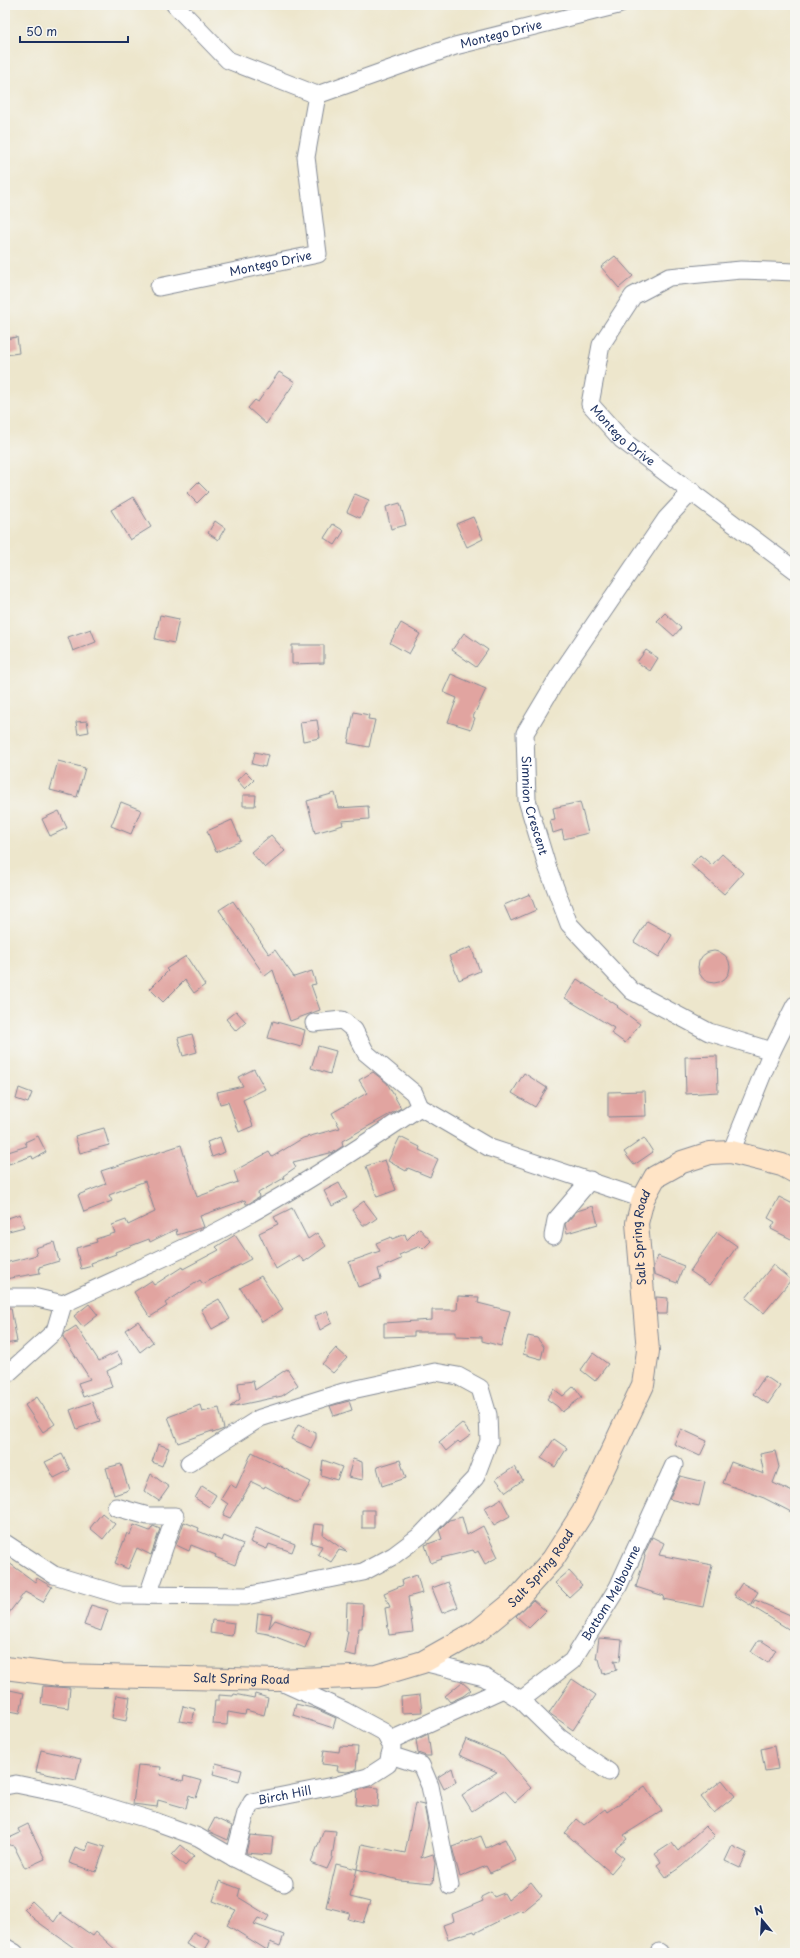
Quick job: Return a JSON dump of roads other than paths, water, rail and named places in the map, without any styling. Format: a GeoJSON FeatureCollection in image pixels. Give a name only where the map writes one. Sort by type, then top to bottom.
{"type":"FeatureCollection","features":[{"type":"Feature","properties":{"kind":"street"},"geometry":{"type":"LineString","coordinates":[[175,5],[228,60],[317,95]]}},
{"type":"Feature","properties":{"kind":"street","name":"Montego Drive"},"geometry":{"type":"LineString","coordinates":[[160,287],[318,254],[306,156],[317,95],[455,46],[618,5]]}},
{"type":"Feature","properties":{"kind":"street","name":"Montego Drive"},"geometry":{"type":"LineString","coordinates":[[692,491],[622,440],[590,404],[601,345],[634,296],[669,277],[741,270],[795,272]]}},
{"type":"Feature","properties":{"kind":"street"},"geometry":{"type":"LineString","coordinates":[[692,491],[795,570]]}},
{"type":"Feature","properties":{"kind":"street","name":"Simnion Crescent"},"geometry":{"type":"LineString","coordinates":[[692,491],[666,519],[559,676],[525,733],[527,800],[548,866],[570,924],[632,990],[709,1032],[772,1051]]}},
{"type":"Feature","properties":{"kind":"street"},"geometry":{"type":"LineString","coordinates":[[731,1152],[772,1051],[795,1005]]}},
{"type":"Feature","properties":{"kind":"street"},"geometry":{"type":"LineString","coordinates":[[314,1023],[342,1020],[354,1030],[366,1053],[414,1093],[420,1107],[490,1148],[643,1198]]}},
{"type":"Feature","properties":{"kind":"street"},"geometry":{"type":"LineString","coordinates":[[5,1297],[33,1296],[63,1304],[193,1244],[255,1210],[325,1169],[420,1107]]}},
{"type":"Feature","properties":{"kind":"street","name":"Salt Spring Road"},"geometry":{"type":"LineString","coordinates":[[5,1668],[60,1675],[276,1680],[376,1676],[422,1662],[478,1631],[516,1600],[553,1559],[583,1512],[642,1385],[648,1351],[637,1223],[643,1198],[656,1177],[682,1162],[710,1153],[731,1152],[782,1165],[795,1172]]}},
{"type":"Feature","properties":{"kind":"street"},"geometry":{"type":"LineString","coordinates":[[553,1236],[556,1220],[590,1180]]}},
{"type":"Feature","properties":{"kind":"street"},"geometry":{"type":"LineString","coordinates":[[5,1376],[55,1331],[63,1304]]}},
{"type":"Feature","properties":{"kind":"street"},"geometry":{"type":"LineString","coordinates":[[5,1543],[54,1575],[120,1595],[246,1596],[363,1572],[393,1556],[421,1535],[475,1478],[489,1440],[488,1415],[480,1388],[458,1376],[436,1372],[342,1392],[260,1418],[189,1463]]}},
{"type":"Feature","properties":{"kind":"street","name":"Bottom Melbourne"},"geometry":{"type":"LineString","coordinates":[[521,1700],[572,1661],[618,1587],[674,1465]]}},
{"type":"Feature","properties":{"kind":"street"},"geometry":{"type":"LineString","coordinates":[[116,1507],[148,1516],[175,1516],[148,1595]]}},
{"type":"Feature","properties":{"kind":"street"},"geometry":{"type":"LineString","coordinates":[[422,1662],[484,1677],[521,1700],[560,1738],[609,1772]]}},
{"type":"Feature","properties":{"kind":"street"},"geometry":{"type":"LineString","coordinates":[[276,1680],[345,1711],[384,1732],[389,1748],[421,1765],[430,1786],[450,1886]]}},
{"type":"Feature","properties":{"kind":"street"},"geometry":{"type":"LineString","coordinates":[[389,1748],[503,1689]]}},
{"type":"Feature","properties":{"kind":"street","name":"Birch Hill"},"geometry":{"type":"LineString","coordinates":[[234,1858],[246,1813],[252,1802],[273,1796],[338,1785],[368,1777],[388,1764],[389,1748]]}},
{"type":"Feature","properties":{"kind":"street"},"geometry":{"type":"LineString","coordinates":[[5,1786],[16,1784],[69,1795],[154,1821],[198,1837],[284,1884]]}},
{"type":"Feature","properties":{"kind":"street"},"geometry":{"type":"LineString","coordinates":[[5,1946],[15,1953]]}}]}
